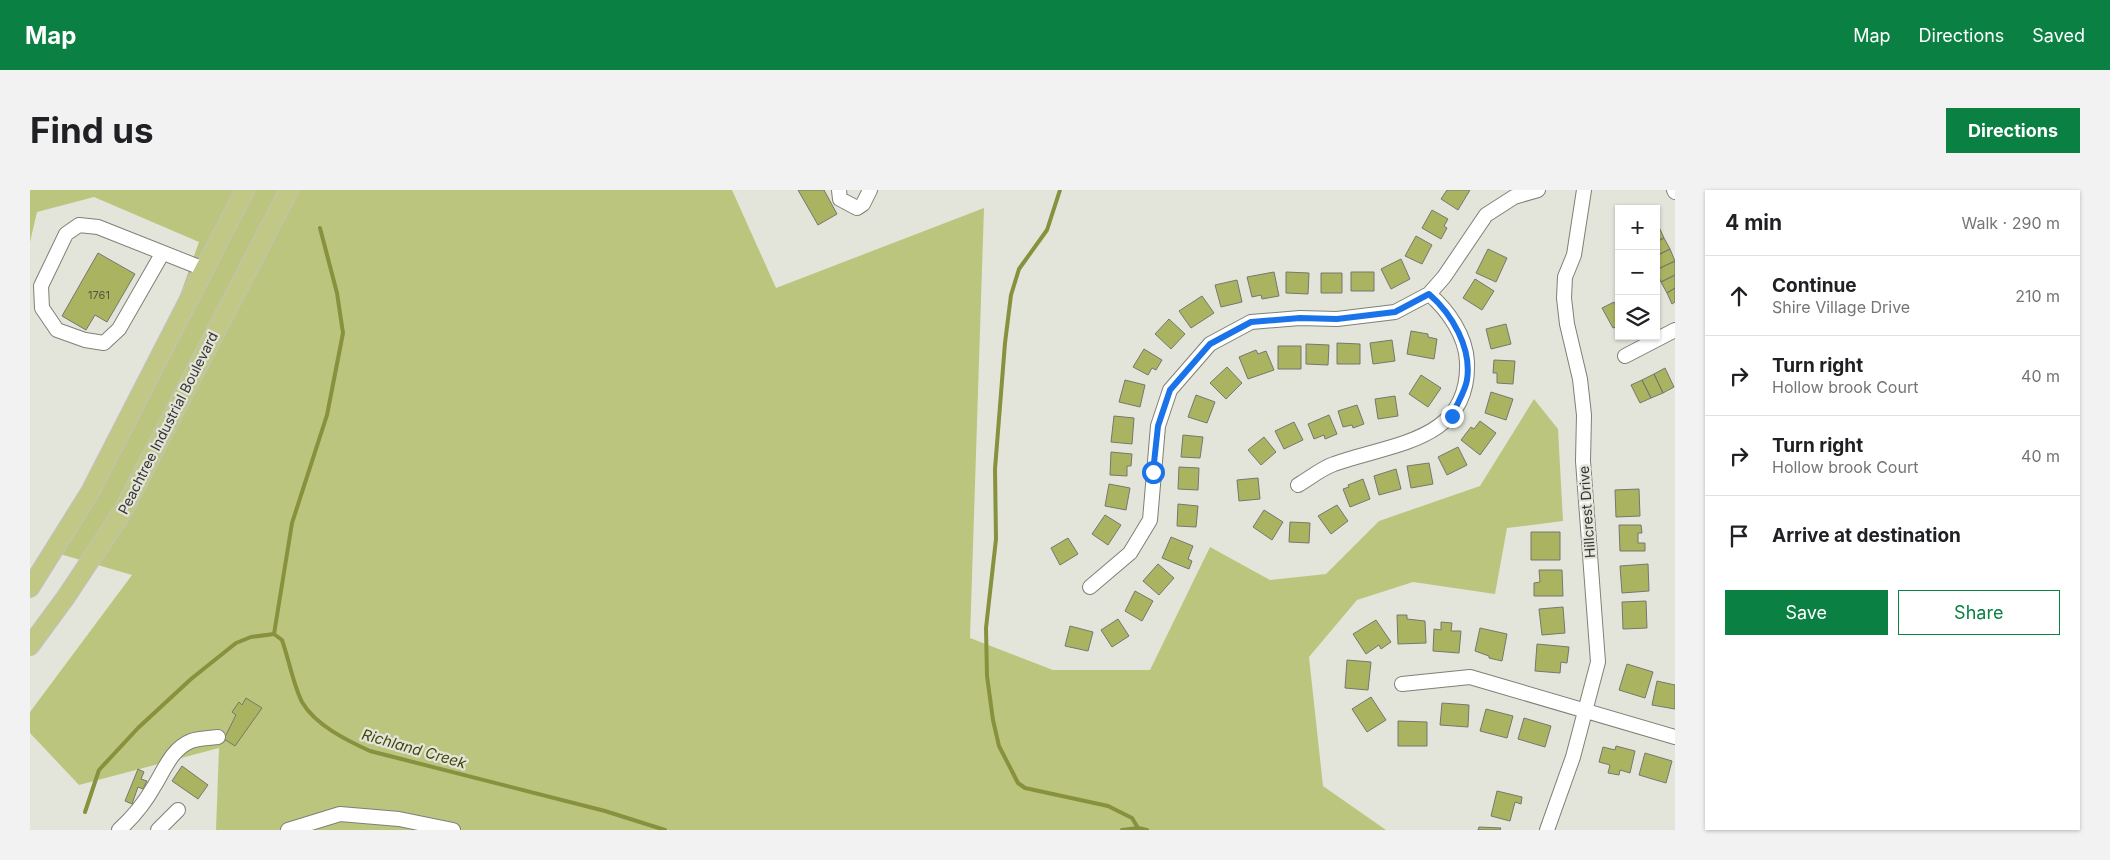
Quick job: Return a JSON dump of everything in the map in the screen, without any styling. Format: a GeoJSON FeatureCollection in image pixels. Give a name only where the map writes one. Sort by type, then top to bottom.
{"type":"FeatureCollection","features":[{"type":"Feature","properties":{"kind":"main road"},"geometry":{"type":"LineString","coordinates":[[30,588],[90,492],[246,190]]}},
{"type":"Feature","properties":{"kind":"main road","name":"Peachtree Industrial Boulevard"},"geometry":{"type":"LineString","coordinates":[[30,646],[66,598],[123,511],[289,190]]}},
{"type":"Feature","properties":{"kind":"street"},"geometry":{"type":"LineString","coordinates":[[839,190],[840,199],[857,208],[863,204],[870,190]]}},
{"type":"Feature","properties":{"kind":"street"},"geometry":{"type":"LineString","coordinates":[[1090,587],[1130,553],[1150,520],[1158,426],[1170,390],[1210,344],[1251,322],[1300,318],[1337,319],[1395,312],[1429,294],[1444,277],[1486,215],[1514,197],[1538,190]]}},
{"type":"Feature","properties":{"kind":"street","name":"Hillcrest Drive"},"geometry":{"type":"LineString","coordinates":[[1547,830],[1573,757],[1598,662],[1583,461],[1584,415],[1580,379],[1567,324],[1564,298],[1566,277],[1574,255],[1584,190]]}},
{"type":"Feature","properties":{"kind":"street"},"geometry":{"type":"LineString","coordinates":[[162,254],[119,329],[104,343],[85,340],[57,330],[42,308],[41,286],[66,234],[79,225],[98,227],[162,254],[204,269]]}},
{"type":"Feature","properties":{"kind":"street"},"geometry":{"type":"LineString","coordinates":[[1298,485],[1331,465],[1423,437],[1452,416],[1467,381],[1466,353],[1453,321],[1429,294]]}},
{"type":"Feature","properties":{"kind":"street"},"geometry":{"type":"LineString","coordinates":[[1625,356],[1675,330]]}},
{"type":"Feature","properties":{"kind":"street"},"geometry":{"type":"LineString","coordinates":[[1402,684],[1470,677],[1675,737]]}},
{"type":"Feature","properties":{"kind":"street"},"geometry":{"type":"LineString","coordinates":[[119,830],[131,820],[154,788],[165,764],[177,751],[191,740],[218,737]]}},
{"type":"Feature","properties":{"kind":"street"},"geometry":{"type":"LineString","coordinates":[[158,830],[178,810]]}},
{"type":"Feature","properties":{"kind":"street"},"geometry":{"type":"LineString","coordinates":[[288,830],[340,814],[399,819],[453,830]]}},
{"type":"Feature","properties":{"kind":"green space"},"geometry":{"type":"Polygon","coordinates":[[[30,190],[732,190],[776,288],[984,208],[970,638],[1053,670],[1150,670],[1210,547],[1270,580],[1326,574],[1379,521],[1480,486],[1534,399],[1558,429],[1563,521],[1507,528],[1495,594],[1413,582],[1357,600],[1309,657],[1323,786],[1386,830],[216,830],[219,748],[79,785],[30,733],[30,712],[132,575],[60,554],[168,329],[199,242],[94,197],[37,212],[30,242],[30,190]]]}},
{"type":"Feature","properties":{"kind":"building"},"geometry":{"type":"Polygon","coordinates":[[[798,190],[824,190],[837,214],[818,225],[798,190]]]}},
{"type":"Feature","properties":{"kind":"building"},"geometry":{"type":"Polygon","coordinates":[[[1447,190],[1470,190],[1458,210],[1441,199],[1447,190]]]}},
{"type":"Feature","properties":{"kind":"building"},"geometry":{"type":"Polygon","coordinates":[[[1432,210],[1448,219],[1444,226],[1447,228],[1441,239],[1422,228],[1432,210]]]}},
{"type":"Feature","properties":{"kind":"building"},"geometry":{"type":"Polygon","coordinates":[[[1660,229],[1664,238],[1660,240],[1660,229]]]}},
{"type":"Feature","properties":{"kind":"building"},"geometry":{"type":"Polygon","coordinates":[[[1416,236],[1432,245],[1422,264],[1405,256],[1416,236]]]}},
{"type":"Feature","properties":{"kind":"building"},"geometry":{"type":"Polygon","coordinates":[[[1664,238],[1670,249],[1660,254],[1660,250],[1660,240],[1664,238]]]}},
{"type":"Feature","properties":{"kind":"building"},"geometry":{"type":"Polygon","coordinates":[[[1488,249],[1507,258],[1496,282],[1476,273],[1488,249]]]}},
{"type":"Feature","properties":{"kind":"building"},"geometry":{"type":"Polygon","coordinates":[[[1670,249],[1675,261],[1660,268],[1660,254],[1670,249]]]}},
{"type":"Feature","properties":{"kind":"building"},"geometry":{"type":"Polygon","coordinates":[[[98,253],[135,274],[107,322],[95,315],[86,330],[62,316],[98,253]]]}},
{"type":"Feature","properties":{"kind":"building"},"geometry":{"type":"Polygon","coordinates":[[[1401,259],[1410,279],[1391,289],[1381,269],[1401,259]]]}},
{"type":"Feature","properties":{"kind":"building"},"geometry":{"type":"Polygon","coordinates":[[[1675,261],[1675,275],[1661,282],[1660,268],[1675,261]]]}},
{"type":"Feature","properties":{"kind":"building"},"geometry":{"type":"Polygon","coordinates":[[[1274,272],[1279,296],[1262,299],[1261,295],[1252,297],[1247,277],[1274,272]]]}},
{"type":"Feature","properties":{"kind":"building"},"geometry":{"type":"Polygon","coordinates":[[[1286,272],[1309,273],[1308,294],[1286,293],[1286,272]]]}},
{"type":"Feature","properties":{"kind":"building"},"geometry":{"type":"Polygon","coordinates":[[[1351,272],[1374,272],[1374,291],[1351,291],[1351,272]]]}},
{"type":"Feature","properties":{"kind":"building"},"geometry":{"type":"Polygon","coordinates":[[[1321,273],[1342,273],[1342,293],[1321,293],[1321,273]]]}},
{"type":"Feature","properties":{"kind":"building"},"geometry":{"type":"Polygon","coordinates":[[[1675,275],[1675,288],[1667,293],[1661,282],[1675,275]]]}},
{"type":"Feature","properties":{"kind":"building"},"geometry":{"type":"Polygon","coordinates":[[[1475,279],[1494,291],[1482,310],[1463,298],[1475,279]]]}},
{"type":"Feature","properties":{"kind":"building"},"geometry":{"type":"Polygon","coordinates":[[[1237,280],[1242,302],[1221,307],[1215,285],[1237,280]]]}},
{"type":"Feature","properties":{"kind":"building"},"geometry":{"type":"Polygon","coordinates":[[[1675,288],[1675,302],[1672,304],[1667,293],[1675,288]]]}},
{"type":"Feature","properties":{"kind":"building"},"geometry":{"type":"Polygon","coordinates":[[[1202,296],[1214,313],[1191,328],[1179,311],[1202,296]]]}},
{"type":"Feature","properties":{"kind":"building"},"geometry":{"type":"Polygon","coordinates":[[[1614,302],[1615,327],[1613,328],[1602,308],[1614,302]]]}},
{"type":"Feature","properties":{"kind":"building"},"geometry":{"type":"Polygon","coordinates":[[[1169,319],[1185,334],[1171,349],[1155,334],[1169,319]]]}},
{"type":"Feature","properties":{"kind":"building"},"geometry":{"type":"Polygon","coordinates":[[[1506,324],[1511,344],[1491,349],[1486,329],[1506,324]]]}},
{"type":"Feature","properties":{"kind":"building"},"geometry":{"type":"Polygon","coordinates":[[[1411,331],[1428,334],[1428,337],[1437,339],[1434,359],[1407,354],[1411,331]]]}},
{"type":"Feature","properties":{"kind":"building"},"geometry":{"type":"Polygon","coordinates":[[[1392,340],[1395,361],[1373,364],[1370,343],[1392,340]]]}},
{"type":"Feature","properties":{"kind":"building"},"geometry":{"type":"Polygon","coordinates":[[[1337,343],[1360,344],[1360,364],[1337,364],[1337,343]]]}},
{"type":"Feature","properties":{"kind":"building"},"geometry":{"type":"Polygon","coordinates":[[[1306,344],[1329,345],[1328,365],[1306,364],[1306,344]]]}},
{"type":"Feature","properties":{"kind":"building"},"geometry":{"type":"Polygon","coordinates":[[[1278,346],[1301,346],[1301,369],[1278,369],[1278,346]]]}},
{"type":"Feature","properties":{"kind":"building"},"geometry":{"type":"Polygon","coordinates":[[[1144,349],[1162,360],[1156,370],[1152,368],[1148,375],[1133,367],[1144,349]]]}},
{"type":"Feature","properties":{"kind":"building"},"geometry":{"type":"Polygon","coordinates":[[[1256,350],[1258,354],[1266,351],[1274,370],[1248,379],[1239,357],[1256,350]]]}},
{"type":"Feature","properties":{"kind":"building"},"geometry":{"type":"Polygon","coordinates":[[[1494,360],[1515,361],[1513,384],[1497,383],[1497,373],[1493,373],[1494,360]]]}},
{"type":"Feature","properties":{"kind":"building"},"geometry":{"type":"Polygon","coordinates":[[[1227,367],[1242,383],[1226,399],[1210,383],[1227,367]]]}},
{"type":"Feature","properties":{"kind":"building"},"geometry":{"type":"Polygon","coordinates":[[[1665,368],[1674,387],[1663,393],[1654,374],[1665,368]]]}},
{"type":"Feature","properties":{"kind":"building"},"geometry":{"type":"Polygon","coordinates":[[[1654,374],[1663,393],[1651,398],[1642,380],[1654,374]]]}},
{"type":"Feature","properties":{"kind":"building"},"geometry":{"type":"Polygon","coordinates":[[[1421,375],[1441,388],[1428,407],[1409,394],[1421,375]]]}},
{"type":"Feature","properties":{"kind":"building"},"geometry":{"type":"Polygon","coordinates":[[[1125,380],[1145,385],[1140,407],[1119,402],[1125,380]]]}},
{"type":"Feature","properties":{"kind":"building"},"geometry":{"type":"Polygon","coordinates":[[[1642,380],[1651,398],[1640,403],[1631,385],[1642,380]]]}},
{"type":"Feature","properties":{"kind":"building"},"geometry":{"type":"Polygon","coordinates":[[[1491,392],[1513,399],[1506,420],[1485,413],[1491,392]]]}},
{"type":"Feature","properties":{"kind":"building"},"geometry":{"type":"Polygon","coordinates":[[[1196,395],[1215,402],[1207,423],[1188,417],[1196,395]]]}},
{"type":"Feature","properties":{"kind":"building"},"geometry":{"type":"Polygon","coordinates":[[[1395,396],[1398,416],[1378,419],[1375,399],[1395,396]]]}},
{"type":"Feature","properties":{"kind":"building"},"geometry":{"type":"Polygon","coordinates":[[[1357,405],[1364,424],[1353,428],[1352,425],[1343,427],[1338,411],[1357,405]]]}},
{"type":"Feature","properties":{"kind":"building"},"geometry":{"type":"Polygon","coordinates":[[[1329,415],[1337,434],[1325,439],[1324,435],[1314,439],[1308,424],[1329,415]]]}},
{"type":"Feature","properties":{"kind":"building"},"geometry":{"type":"Polygon","coordinates":[[[1114,416],[1134,418],[1132,444],[1111,442],[1114,416]]]}},
{"type":"Feature","properties":{"kind":"building"},"geometry":{"type":"Polygon","coordinates":[[[1480,421],[1496,433],[1480,455],[1461,440],[1471,427],[1474,429],[1480,421]]]}},
{"type":"Feature","properties":{"kind":"building"},"geometry":{"type":"Polygon","coordinates":[[[1294,422],[1303,440],[1284,449],[1275,431],[1294,422]]]}},
{"type":"Feature","properties":{"kind":"building"},"geometry":{"type":"Polygon","coordinates":[[[1183,435],[1203,437],[1200,458],[1181,457],[1183,435]]]}},
{"type":"Feature","properties":{"kind":"building"},"geometry":{"type":"Polygon","coordinates":[[[1264,437],[1276,452],[1261,465],[1248,450],[1264,437]]]}},
{"type":"Feature","properties":{"kind":"building"},"geometry":{"type":"Polygon","coordinates":[[[1458,447],[1467,465],[1447,475],[1438,457],[1458,447]]]}},
{"type":"Feature","properties":{"kind":"building"},"geometry":{"type":"Polygon","coordinates":[[[1111,452],[1132,454],[1131,466],[1127,466],[1127,476],[1110,475],[1111,452]]]}},
{"type":"Feature","properties":{"kind":"building"},"geometry":{"type":"Polygon","coordinates":[[[1429,463],[1433,484],[1411,488],[1407,466],[1429,463]]]}},
{"type":"Feature","properties":{"kind":"building"},"geometry":{"type":"Polygon","coordinates":[[[1179,467],[1199,468],[1198,490],[1178,489],[1179,467]]]}},
{"type":"Feature","properties":{"kind":"building"},"geometry":{"type":"Polygon","coordinates":[[[1396,469],[1401,489],[1379,495],[1374,476],[1396,469]]]}},
{"type":"Feature","properties":{"kind":"building"},"geometry":{"type":"Polygon","coordinates":[[[1258,478],[1260,499],[1239,501],[1237,480],[1258,478]]]}},
{"type":"Feature","properties":{"kind":"building"},"geometry":{"type":"Polygon","coordinates":[[[1363,479],[1370,499],[1350,507],[1343,489],[1363,479]]]}},
{"type":"Feature","properties":{"kind":"building"},"geometry":{"type":"Polygon","coordinates":[[[1109,484],[1130,488],[1126,510],[1105,506],[1109,484]]]}},
{"type":"Feature","properties":{"kind":"building"},"geometry":{"type":"Polygon","coordinates":[[[1639,489],[1640,516],[1616,517],[1615,490],[1639,489]]]}},
{"type":"Feature","properties":{"kind":"building"},"geometry":{"type":"Polygon","coordinates":[[[1178,504],[1198,506],[1196,527],[1177,526],[1178,504]]]}},
{"type":"Feature","properties":{"kind":"building"},"geometry":{"type":"Polygon","coordinates":[[[1337,505],[1348,521],[1331,534],[1318,516],[1337,505]]]}},
{"type":"Feature","properties":{"kind":"building"},"geometry":{"type":"Polygon","coordinates":[[[1264,510],[1283,522],[1272,540],[1253,527],[1264,510]]]}},
{"type":"Feature","properties":{"kind":"building"},"geometry":{"type":"Polygon","coordinates":[[[1105,515],[1121,525],[1108,545],[1092,534],[1105,515]]]}},
{"type":"Feature","properties":{"kind":"building"},"geometry":{"type":"Polygon","coordinates":[[[1290,522],[1310,523],[1309,543],[1289,542],[1290,522]]]}},
{"type":"Feature","properties":{"kind":"building"},"geometry":{"type":"Polygon","coordinates":[[[1619,525],[1641,525],[1642,533],[1638,533],[1638,543],[1645,543],[1645,551],[1620,551],[1619,525]]]}},
{"type":"Feature","properties":{"kind":"building"},"geometry":{"type":"Polygon","coordinates":[[[1531,532],[1560,532],[1560,560],[1531,560],[1531,532]]]}},
{"type":"Feature","properties":{"kind":"building"},"geometry":{"type":"Polygon","coordinates":[[[1171,537],[1193,546],[1188,559],[1192,561],[1189,569],[1162,558],[1171,537]]]}},
{"type":"Feature","properties":{"kind":"building"},"geometry":{"type":"Polygon","coordinates":[[[1068,538],[1078,554],[1060,565],[1051,548],[1068,538]]]}},
{"type":"Feature","properties":{"kind":"building"},"geometry":{"type":"Polygon","coordinates":[[[1158,564],[1174,578],[1159,595],[1143,581],[1158,564]]]}},
{"type":"Feature","properties":{"kind":"building"},"geometry":{"type":"Polygon","coordinates":[[[1648,564],[1649,591],[1622,593],[1620,566],[1648,564]]]}},
{"type":"Feature","properties":{"kind":"building"},"geometry":{"type":"Polygon","coordinates":[[[1539,570],[1562,570],[1563,596],[1534,596],[1534,583],[1540,582],[1539,570]]]}},
{"type":"Feature","properties":{"kind":"building"},"geometry":{"type":"Polygon","coordinates":[[[1135,591],[1153,601],[1142,621],[1125,611],[1135,591]]]}},
{"type":"Feature","properties":{"kind":"building"},"geometry":{"type":"Polygon","coordinates":[[[1646,601],[1647,628],[1623,629],[1622,602],[1646,601]]]}},
{"type":"Feature","properties":{"kind":"building"},"geometry":{"type":"Polygon","coordinates":[[[1563,607],[1565,633],[1542,635],[1539,609],[1563,607]]]}},
{"type":"Feature","properties":{"kind":"building"},"geometry":{"type":"Polygon","coordinates":[[[1397,615],[1407,615],[1407,619],[1425,621],[1426,643],[1398,644],[1397,615]]]}},
{"type":"Feature","properties":{"kind":"building"},"geometry":{"type":"Polygon","coordinates":[[[1118,619],[1129,636],[1112,647],[1101,630],[1118,619]]]}},
{"type":"Feature","properties":{"kind":"building"},"geometry":{"type":"Polygon","coordinates":[[[1376,620],[1391,642],[1381,649],[1379,645],[1366,654],[1353,634],[1376,620]]]}},
{"type":"Feature","properties":{"kind":"building"},"geometry":{"type":"Polygon","coordinates":[[[1441,622],[1452,623],[1451,631],[1461,631],[1459,653],[1433,651],[1434,629],[1441,630],[1441,622]]]}},
{"type":"Feature","properties":{"kind":"building"},"geometry":{"type":"Polygon","coordinates":[[[1070,626],[1093,632],[1088,651],[1065,646],[1070,626]]]}},
{"type":"Feature","properties":{"kind":"building"},"geometry":{"type":"Polygon","coordinates":[[[1480,628],[1507,634],[1502,661],[1489,658],[1489,656],[1475,651],[1480,628]]]}},
{"type":"Feature","properties":{"kind":"building"},"geometry":{"type":"Polygon","coordinates":[[[1537,644],[1569,647],[1567,663],[1561,662],[1560,673],[1535,671],[1537,644]]]}},
{"type":"Feature","properties":{"kind":"building"},"geometry":{"type":"Polygon","coordinates":[[[1347,660],[1371,662],[1368,690],[1345,688],[1347,660]]]}},
{"type":"Feature","properties":{"kind":"building"},"geometry":{"type":"Polygon","coordinates":[[[1627,664],[1653,672],[1645,698],[1619,690],[1627,664]]]}},
{"type":"Feature","properties":{"kind":"building"},"geometry":{"type":"Polygon","coordinates":[[[1657,681],[1675,685],[1675,709],[1652,705],[1657,681]]]}},
{"type":"Feature","properties":{"kind":"building"},"geometry":{"type":"Polygon","coordinates":[[[1371,697],[1386,720],[1367,732],[1352,709],[1371,697]]]}},
{"type":"Feature","properties":{"kind":"building"},"geometry":{"type":"Polygon","coordinates":[[[246,698],[262,708],[235,746],[224,739],[236,715],[232,712],[239,702],[242,705],[246,698]]]}},
{"type":"Feature","properties":{"kind":"building"},"geometry":{"type":"Polygon","coordinates":[[[1442,703],[1469,705],[1468,727],[1440,725],[1442,703]]]}},
{"type":"Feature","properties":{"kind":"building"},"geometry":{"type":"Polygon","coordinates":[[[1486,709],[1513,716],[1507,738],[1480,731],[1486,709]]]}},
{"type":"Feature","properties":{"kind":"building"},"geometry":{"type":"Polygon","coordinates":[[[1524,718],[1551,726],[1545,747],[1518,739],[1524,718]]]}},
{"type":"Feature","properties":{"kind":"building"},"geometry":{"type":"Polygon","coordinates":[[[1398,721],[1427,722],[1427,746],[1398,746],[1398,721]]]}},
{"type":"Feature","properties":{"kind":"building"},"geometry":{"type":"Polygon","coordinates":[[[1616,746],[1635,751],[1630,773],[1620,770],[1619,775],[1608,773],[1610,765],[1599,762],[1603,747],[1615,750],[1616,746]]]}},
{"type":"Feature","properties":{"kind":"building"},"geometry":{"type":"Polygon","coordinates":[[[1645,753],[1672,761],[1666,783],[1639,775],[1645,753]]]}},
{"type":"Feature","properties":{"kind":"building"},"geometry":{"type":"Polygon","coordinates":[[[182,766],[208,785],[198,799],[172,781],[182,766]]]}},
{"type":"Feature","properties":{"kind":"building"},"geometry":{"type":"Polygon","coordinates":[[[138,769],[144,772],[141,779],[147,781],[143,789],[138,787],[132,804],[125,801],[138,769]]]}},
{"type":"Feature","properties":{"kind":"building"},"geometry":{"type":"Polygon","coordinates":[[[1497,791],[1522,797],[1521,804],[1515,802],[1510,821],[1491,816],[1497,791]]]}},
{"type":"Feature","properties":{"kind":"building"},"geometry":{"type":"Polygon","coordinates":[[[1479,827],[1501,828],[1500,830],[1478,830],[1479,827]]]}},
{"type":"Feature","properties":{"kind":"waterway"},"geometry":{"type":"LineString","coordinates":[[1060,190],[1047,230],[1019,269],[1011,295],[1005,343],[995,469],[996,539],[986,628],[987,676],[993,720],[999,746],[1018,783],[1025,788],[1108,806],[1132,818],[1138,828]]}},
{"type":"Feature","properties":{"kind":"waterway"},"geometry":{"type":"LineString","coordinates":[[274,634],[292,523],[327,415],[343,333],[337,293],[320,228]]}},
{"type":"Feature","properties":{"kind":"waterway","name":"Richland Creek"},"geometry":{"type":"LineString","coordinates":[[85,812],[99,770],[138,728],[191,679],[236,643],[251,637],[274,634],[282,640],[302,702],[323,725],[352,742],[370,751],[605,811],[665,830]]}},
{"type":"Feature","properties":{"kind":"waterway","name":"Richland Creek"},"geometry":{"type":"LineString","coordinates":[[1122,830],[1138,828],[1147,830]]}},
{"type":"Feature","properties":{"kind":"route"},"geometry":{"type":"LineString","coordinates":[[1153,472],[1158,426],[1170,390],[1188,366],[1210,344],[1251,322],[1300,318],[1337,319],[1395,312],[1429,294],[1453,321],[1466,353],[1467,381],[1452,416]]}}]}
